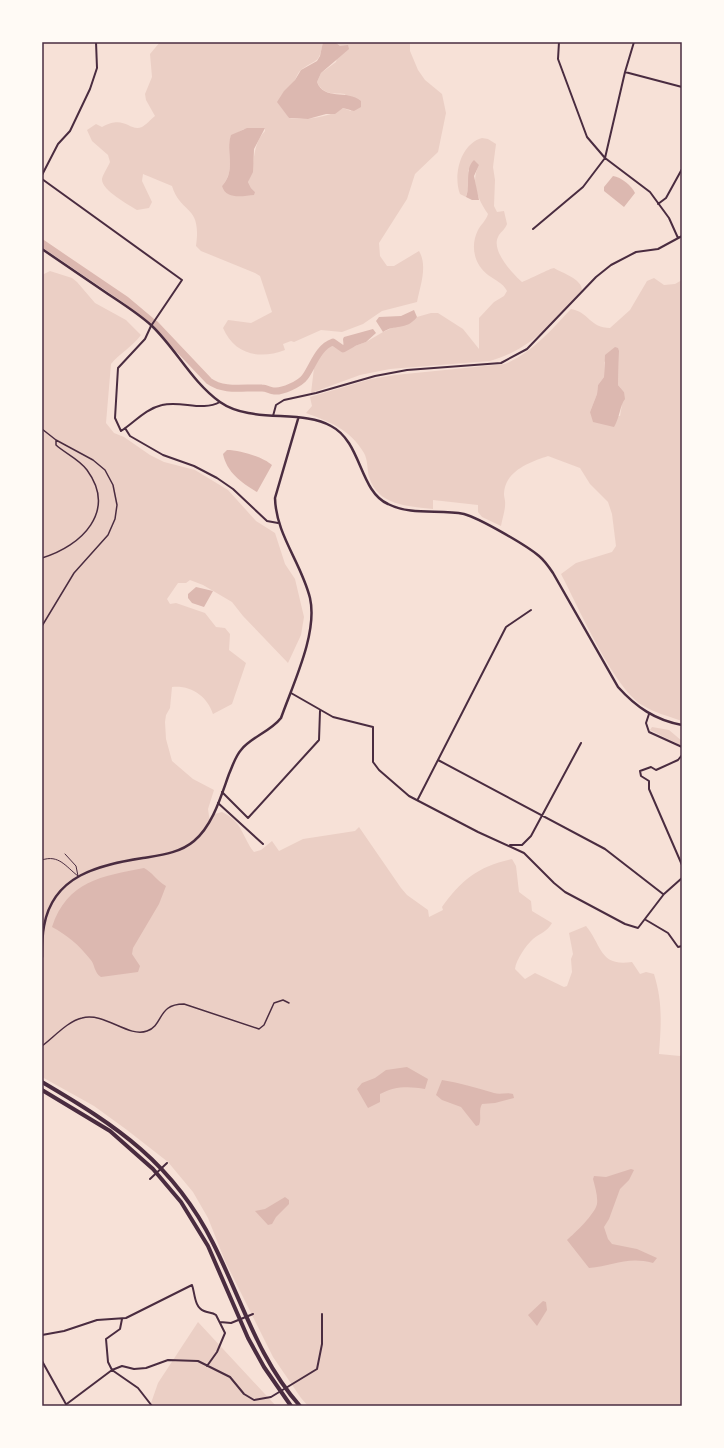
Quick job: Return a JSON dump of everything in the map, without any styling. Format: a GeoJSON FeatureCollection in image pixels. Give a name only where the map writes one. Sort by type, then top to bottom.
{"type":"FeatureCollection","features":[{"type":"Feature","properties":{"kind":"highway"},"geometry":{"type":"LineString","coordinates":[[42,1082],[113,1126],[144,1152],[176,1186],[199,1218],[213,1243],[254,1335],[267,1358],[300,1406]]}},
{"type":"Feature","properties":{"kind":"highway"},"geometry":{"type":"LineString","coordinates":[[42,1090],[110,1130],[153,1169],[176,1196],[208,1246],[251,1344],[264,1367],[292,1406]]}},
{"type":"Feature","properties":{"kind":"street"},"geometry":{"type":"LineString","coordinates":[[42,175],[58,144],[70,130],[90,89],[96,68],[96,42]]}},
{"type":"Feature","properties":{"kind":"street"},"geometry":{"type":"LineString","coordinates":[[560,42],[558,59],[577,114],[587,137],[605,158],[650,192],[669,218],[678,238]]}},
{"type":"Feature","properties":{"kind":"street"},"geometry":{"type":"LineString","coordinates":[[533,229],[583,187],[605,158],[624,72],[634,42]]}},
{"type":"Feature","properties":{"kind":"street"},"geometry":{"type":"LineString","coordinates":[[624,72],[682,87]]}},
{"type":"Feature","properties":{"kind":"street"},"geometry":{"type":"LineString","coordinates":[[658,204],[666,198],[682,169]]}},
{"type":"Feature","properties":{"kind":"street"},"geometry":{"type":"LineString","coordinates":[[42,180],[182,280],[145,339],[118,368],[115,418],[121,431],[146,412],[163,404],[172,403],[210,407],[220,402]]}},
{"type":"Feature","properties":{"kind":"street"},"geometry":{"type":"LineString","coordinates":[[274,416],[276,405],[284,400],[316,393],[375,376],[406,370],[501,363],[516,356],[537,340],[596,277],[611,265],[636,252],[658,249],[682,236]]}},
{"type":"Feature","properties":{"kind":"street"},"geometry":{"type":"LineString","coordinates":[[42,249],[128,307],[152,326],[206,390],[220,402],[230,408],[247,412],[317,421],[332,426],[343,435],[352,446],[368,481],[377,496],[387,504],[421,512],[464,514],[485,524],[537,555],[545,562],[553,573],[618,687],[627,697],[649,714],[669,722],[682,725]]}},
{"type":"Feature","properties":{"kind":"street"},"geometry":{"type":"LineString","coordinates":[[42,957],[44,927],[52,902],[64,887],[78,876],[107,864],[168,854],[188,846],[204,830],[218,803],[234,760],[241,749],[277,723],[281,718],[310,634],[312,610],[310,597],[278,523],[275,498],[298,419]]}},
{"type":"Feature","properties":{"kind":"street"},"geometry":{"type":"LineString","coordinates":[[125,428],[130,436],[163,455],[194,466],[217,478],[233,489],[267,521],[278,523]]}},
{"type":"Feature","properties":{"kind":"street"},"geometry":{"type":"LineString","coordinates":[[42,429],[56,440],[89,457],[105,470],[114,489],[117,505],[115,519],[108,535],[74,574],[42,626]]}},
{"type":"Feature","properties":{"kind":"street"},"geometry":{"type":"LineString","coordinates":[[42,558],[62,550],[78,540],[94,520],[100,500],[96,486],[86,469],[60,449],[56,445],[56,440]]}},
{"type":"Feature","properties":{"kind":"street"},"geometry":{"type":"LineString","coordinates":[[418,799],[506,627],[531,610]]}},
{"type":"Feature","properties":{"kind":"street"},"geometry":{"type":"LineString","coordinates":[[290,692],[332,717],[373,727],[372,757],[376,767],[402,791],[478,832],[524,853],[558,887],[636,929],[646,920],[664,894],[682,878]]}},
{"type":"Feature","properties":{"kind":"street"},"geometry":{"type":"LineString","coordinates":[[222,792],[248,818],[319,740],[320,711]]}},
{"type":"Feature","properties":{"kind":"street"},"geometry":{"type":"LineString","coordinates":[[649,714],[646,723],[649,732],[682,747]]}},
{"type":"Feature","properties":{"kind":"street"},"geometry":{"type":"LineString","coordinates":[[508,845],[519,846],[527,841],[581,742]]}},
{"type":"Feature","properties":{"kind":"street"},"geometry":{"type":"LineString","coordinates":[[682,755],[678,760],[656,770],[651,767],[640,771],[641,776],[649,781],[649,789],[682,865]]}},
{"type":"Feature","properties":{"kind":"street"},"geometry":{"type":"LineString","coordinates":[[438,760],[605,849],[664,894]]}},
{"type":"Feature","properties":{"kind":"street"},"geometry":{"type":"LineString","coordinates":[[218,803],[263,844]]}},
{"type":"Feature","properties":{"kind":"street"},"geometry":{"type":"LineString","coordinates":[[646,920],[668,933],[678,947],[682,946]]}},
{"type":"Feature","properties":{"kind":"street"},"geometry":{"type":"LineString","coordinates":[[42,1046],[73,1022],[81,1018],[99,1017],[141,1032],[153,1028],[163,1012],[178,1004],[192,1006],[226,1019],[259,1029],[264,1025],[274,1003],[283,1000],[290,1002]]}},
{"type":"Feature","properties":{"kind":"street"},"geometry":{"type":"LineString","coordinates":[[150,1179],[167,1164]]}},
{"type":"Feature","properties":{"kind":"street"},"geometry":{"type":"LineString","coordinates":[[42,1335],[64,1331],[97,1320],[122,1319],[152,1306],[192,1285],[196,1293],[195,1301],[200,1308],[214,1314],[225,1333],[207,1366]]}},
{"type":"Feature","properties":{"kind":"street"},"geometry":{"type":"LineString","coordinates":[[220,1322],[231,1323],[253,1314]]}},
{"type":"Feature","properties":{"kind":"street"},"geometry":{"type":"LineString","coordinates":[[42,1361],[66,1406],[112,1370],[122,1366],[134,1369],[146,1368],[168,1360],[198,1361],[230,1378],[244,1394],[254,1400],[265,1399],[292,1385],[317,1369],[322,1344],[322,1314]]}},
{"type":"Feature","properties":{"kind":"street"},"geometry":{"type":"LineString","coordinates":[[122,1319],[120,1329],[106,1339],[108,1362],[112,1370],[138,1388],[152,1406]]}},
{"type":"Feature","properties":{"kind":"lane"},"geometry":{"type":"LineString","coordinates":[[65,854],[76,866],[78,876]]}},
{"type":"Feature","properties":{"kind":"lane"},"geometry":{"type":"LineString","coordinates":[[42,860],[51,858],[63,862],[78,876]]}},
{"type":"Feature","properties":{"kind":"shaded area"},"geometry":{"type":"Polygon","coordinates":[[[160,42],[323,42],[317,60],[301,70],[280,99],[289,118],[302,119],[325,116],[343,108],[351,111],[345,94],[325,91],[317,82],[321,73],[336,62],[340,46],[335,42],[410,42],[410,51],[418,70],[425,80],[442,94],[446,113],[438,152],[415,174],[407,199],[379,243],[380,256],[387,266],[394,266],[419,251],[422,257],[423,270],[417,302],[382,311],[363,324],[342,332],[321,330],[294,342],[291,341],[283,344],[285,350],[275,353],[257,354],[241,349],[234,344],[223,328],[228,320],[251,323],[272,312],[260,276],[201,251],[196,246],[196,223],[190,211],[180,202],[172,186],[143,174],[142,181],[152,202],[149,208],[137,210],[122,201],[106,188],[102,179],[110,162],[108,155],[92,141],[87,130],[96,124],[102,127],[116,122],[137,128],[142,127],[155,116],[146,100],[145,94],[152,77],[150,54],[160,42]],[[265,128],[244,129],[231,136],[229,148],[229,173],[222,186],[255,192],[248,182],[258,143],[265,131],[265,128]]]}},
{"type":"Feature","properties":{"kind":"shaded area"},"geometry":{"type":"Polygon","coordinates":[[[323,42],[335,42],[340,46],[348,45],[349,49],[321,73],[317,82],[320,88],[330,93],[355,98],[361,101],[361,107],[354,111],[343,108],[335,114],[326,114],[308,119],[289,118],[277,102],[301,70],[317,61],[320,56],[323,42]]]}},
{"type":"Feature","properties":{"kind":"shaded area"},"geometry":{"type":"Polygon","coordinates":[[[247,128],[265,128],[254,149],[253,172],[248,182],[255,192],[254,195],[235,196],[227,193],[222,186],[229,173],[229,148],[231,135],[247,128]]]}},
{"type":"Feature","properties":{"kind":"shaded area"},"geometry":{"type":"Polygon","coordinates":[[[482,138],[488,139],[496,144],[493,167],[495,180],[494,206],[497,212],[504,211],[507,224],[499,235],[497,243],[500,255],[504,262],[513,274],[522,282],[554,268],[579,283],[582,290],[541,333],[505,356],[490,361],[390,369],[360,375],[311,393],[314,368],[324,348],[335,344],[344,350],[366,342],[383,332],[417,317],[431,313],[438,313],[463,329],[479,349],[479,318],[494,302],[504,296],[507,291],[501,284],[483,271],[479,266],[475,254],[474,242],[478,230],[488,214],[478,197],[476,190],[475,177],[479,165],[468,170],[469,185],[466,197],[460,194],[458,187],[457,178],[460,162],[468,147],[474,141],[482,138]]]}},
{"type":"Feature","properties":{"kind":"shaded area"},"geometry":{"type":"Polygon","coordinates":[[[474,160],[479,165],[474,176],[479,200],[472,200],[466,197],[468,172],[474,160]]]}},
{"type":"Feature","properties":{"kind":"shaded area"},"geometry":{"type":"Polygon","coordinates":[[[613,176],[626,182],[635,193],[624,207],[604,191],[604,187],[613,176]]]}},
{"type":"Feature","properties":{"kind":"shaded area"},"geometry":{"type":"Polygon","coordinates":[[[50,271],[72,278],[95,303],[126,320],[141,335],[111,364],[106,423],[114,433],[124,437],[150,455],[164,462],[195,470],[228,490],[256,521],[275,533],[285,564],[295,579],[304,617],[301,635],[288,663],[243,616],[232,602],[203,585],[190,580],[186,583],[178,583],[167,599],[170,604],[176,603],[205,613],[216,627],[225,628],[230,634],[229,650],[246,663],[232,704],[213,714],[207,702],[197,693],[186,688],[172,687],[170,708],[166,715],[165,722],[166,739],[172,761],[193,779],[214,790],[208,809],[210,823],[215,814],[222,812],[229,816],[238,825],[254,852],[261,850],[272,841],[279,851],[303,839],[355,831],[359,827],[401,888],[407,895],[428,910],[429,917],[443,910],[442,907],[456,889],[480,870],[512,859],[516,866],[519,892],[531,901],[532,911],[552,923],[546,930],[530,942],[517,961],[515,969],[525,979],[535,973],[564,987],[567,986],[572,972],[571,959],[573,954],[569,933],[586,926],[607,958],[621,963],[632,962],[640,974],[646,972],[654,974],[660,1004],[661,1024],[659,1054],[680,1056],[682,1054],[682,1406],[308,1406],[273,1357],[225,1261],[208,1218],[193,1192],[168,1162],[127,1130],[94,1106],[42,1077],[42,275],[50,271]]]}},
{"type":"Feature","properties":{"kind":"shaded area"},"geometry":{"type":"Polygon","coordinates":[[[654,278],[664,285],[675,284],[682,280],[682,721],[647,708],[631,696],[608,664],[597,645],[561,574],[576,563],[612,552],[616,546],[612,514],[608,502],[590,484],[580,468],[548,456],[519,469],[508,480],[505,487],[505,507],[501,526],[482,517],[478,512],[478,505],[433,500],[433,509],[404,505],[387,499],[379,494],[373,487],[369,477],[364,453],[352,438],[339,427],[306,413],[312,406],[310,397],[371,379],[395,375],[505,364],[533,347],[571,309],[582,313],[598,325],[610,328],[630,310],[647,281],[654,278]],[[619,351],[604,362],[604,377],[598,385],[597,394],[590,412],[620,416],[624,392],[618,385],[619,351]]]}},
{"type":"Feature","properties":{"kind":"shaded area"},"geometry":{"type":"Polygon","coordinates":[[[414,310],[417,317],[409,324],[404,326],[391,328],[383,332],[376,321],[379,317],[401,316],[414,310]]]}},
{"type":"Feature","properties":{"kind":"shaded area"},"geometry":{"type":"Polygon","coordinates":[[[373,329],[376,333],[366,342],[344,350],[344,337],[373,329]]]}},
{"type":"Feature","properties":{"kind":"shaded area"},"geometry":{"type":"Polygon","coordinates":[[[615,347],[618,348],[619,351],[618,385],[624,392],[625,399],[614,427],[593,422],[590,412],[597,394],[598,385],[604,377],[605,355],[615,347]]]}},
{"type":"Feature","properties":{"kind":"shaded area"},"geometry":{"type":"Polygon","coordinates":[[[227,450],[251,454],[272,465],[257,492],[236,477],[228,467],[223,454],[227,450]]]}},
{"type":"Feature","properties":{"kind":"shaded area"},"geometry":{"type":"Polygon","coordinates":[[[196,587],[213,591],[204,607],[192,603],[188,598],[188,594],[196,587]]]}},
{"type":"Feature","properties":{"kind":"shaded area"},"geometry":{"type":"Polygon","coordinates":[[[652,727],[669,730],[682,741],[682,746],[650,730],[652,727]]]}},
{"type":"Feature","properties":{"kind":"shaded area"},"geometry":{"type":"Polygon","coordinates":[[[144,868],[166,886],[159,904],[133,948],[132,954],[140,966],[138,972],[101,977],[97,973],[92,961],[82,949],[63,933],[52,927],[67,900],[77,890],[100,878],[144,868]]]}},
{"type":"Feature","properties":{"kind":"shaded area"},"geometry":{"type":"Polygon","coordinates":[[[407,1067],[428,1079],[425,1089],[407,1087],[385,1091],[380,1094],[380,1102],[368,1108],[357,1089],[362,1083],[375,1078],[386,1070],[407,1067]]]}},
{"type":"Feature","properties":{"kind":"shaded area"},"geometry":{"type":"Polygon","coordinates":[[[442,1080],[496,1094],[513,1094],[514,1098],[495,1103],[482,1104],[480,1109],[480,1122],[479,1125],[476,1126],[461,1107],[442,1100],[436,1095],[442,1080]]]}},
{"type":"Feature","properties":{"kind":"shaded area"},"geometry":{"type":"Polygon","coordinates":[[[631,1169],[634,1170],[629,1180],[620,1189],[609,1219],[604,1227],[608,1239],[612,1244],[637,1249],[657,1258],[653,1263],[644,1261],[628,1261],[589,1268],[567,1240],[593,1213],[597,1204],[593,1179],[594,1176],[606,1177],[631,1169]]]}},
{"type":"Feature","properties":{"kind":"shaded area"},"geometry":{"type":"Polygon","coordinates":[[[285,1197],[289,1200],[289,1204],[276,1217],[272,1224],[268,1225],[255,1211],[265,1209],[285,1197]]]}},
{"type":"Feature","properties":{"kind":"shaded area"},"geometry":{"type":"Polygon","coordinates":[[[543,1301],[546,1302],[547,1310],[537,1326],[528,1315],[543,1301]]]}},
{"type":"Feature","properties":{"kind":"shaded area"},"geometry":{"type":"Polygon","coordinates":[[[198,1322],[276,1406],[150,1406],[158,1383],[198,1322]]]}},
{"type":"Feature","properties":{"kind":"waterway"},"geometry":{"type":"LineString","coordinates":[[42,243],[126,300],[151,321]]}},
{"type":"Feature","properties":{"kind":"waterway"},"geometry":{"type":"LineString","coordinates":[[155,324],[209,381],[221,387],[228,388],[265,388],[271,391],[286,389],[303,380],[316,357],[328,344],[333,342],[343,349],[352,344]]}}]}
